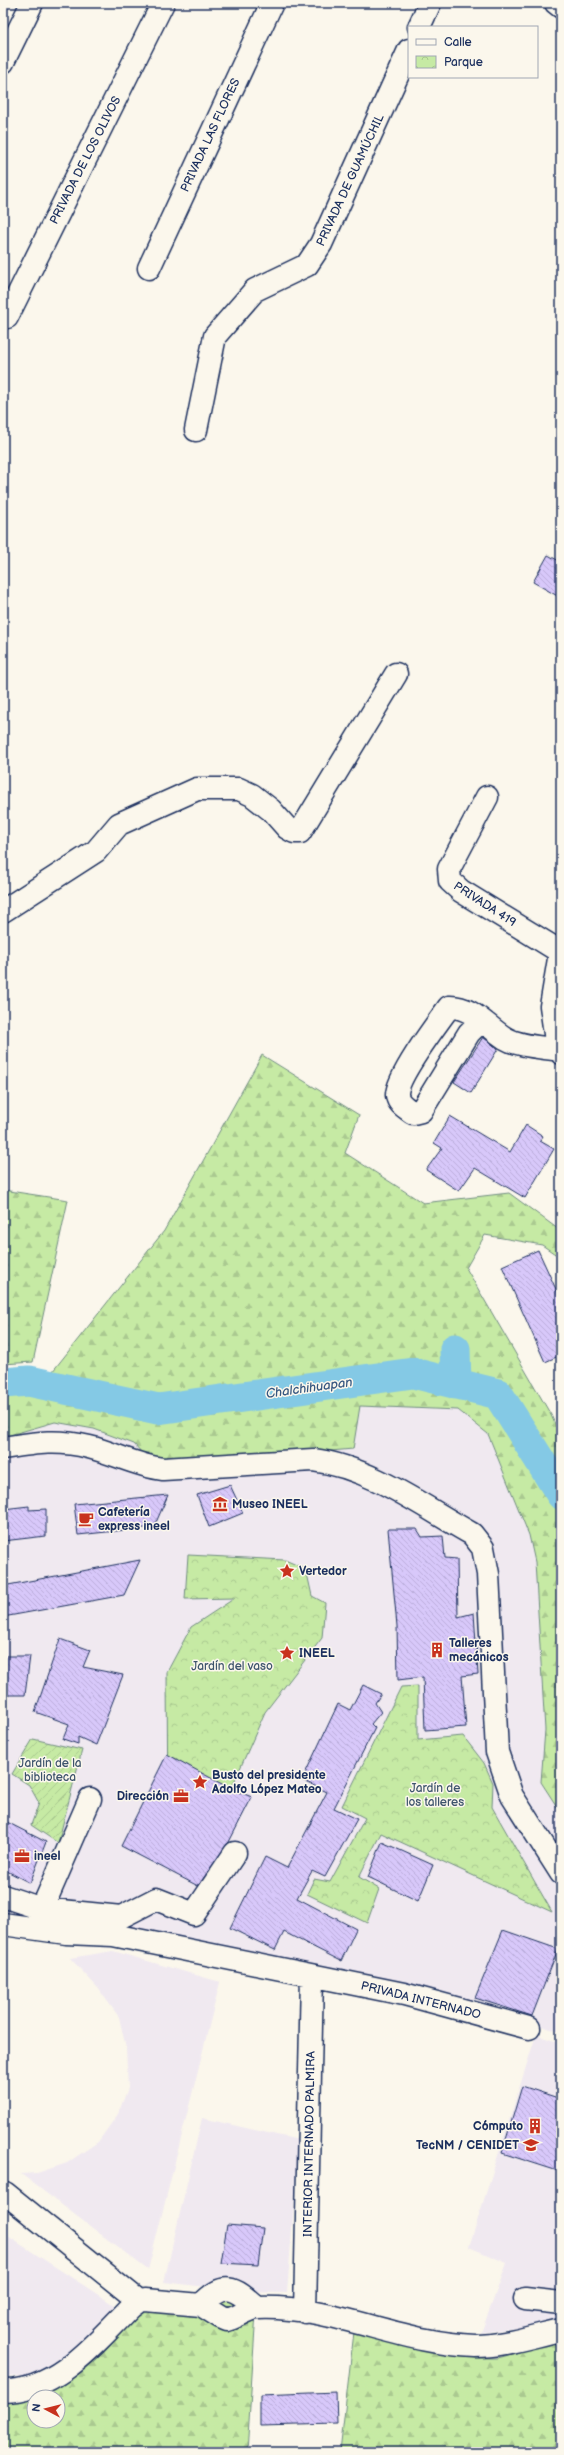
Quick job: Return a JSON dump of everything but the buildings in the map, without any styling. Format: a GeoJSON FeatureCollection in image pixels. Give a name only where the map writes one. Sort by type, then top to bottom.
{"type":"FeatureCollection","features":[{"type":"Feature","properties":{"kind":"street"},"geometry":{"type":"LineString","coordinates":[[3,62],[32,3]]}},
{"type":"Feature","properties":{"kind":"street","name":"PRIVADA DE LOS OLIVOS"},"geometry":{"type":"LineString","coordinates":[[7,317],[163,3]]}},
{"type":"Feature","properties":{"kind":"street","name":"PRIVADA LAS FLORES"},"geometry":{"type":"LineString","coordinates":[[148,268],[272,3]]}},
{"type":"Feature","properties":{"kind":"street"},"geometry":{"type":"LineString","coordinates":[[419,26],[430,3]]}},
{"type":"Feature","properties":{"kind":"street"},"geometry":{"type":"LineString","coordinates":[[556,3],[561,7]]}},
{"type":"Feature","properties":{"kind":"street","name":"PRIVADA DE GUAMÚCHIL"},"geometry":{"type":"LineString","coordinates":[[196,430],[215,336],[255,290],[307,265],[321,244],[408,52]]}},
{"type":"Feature","properties":{"kind":"street"},"geometry":{"type":"LineString","coordinates":[[3,911],[96,851],[119,824],[198,789],[239,789],[252,795],[272,810],[287,828],[294,832],[300,832],[396,674]]}},
{"type":"Feature","properties":{"kind":"street","name":"PRIVADA 419"},"geometry":{"type":"LineString","coordinates":[[487,797],[449,869],[450,881],[461,891],[560,949]]}},
{"type":"Feature","properties":{"kind":"street"},"geometry":{"type":"LineString","coordinates":[[485,1022],[476,1026],[469,1033],[421,1111],[412,1113],[400,1103],[397,1094],[401,1082],[427,1037],[449,1007],[461,1006],[485,1022],[506,1039],[522,1044],[560,1051],[555,1034],[551,1006],[560,949]]}},
{"type":"Feature","properties":{"kind":"street"},"geometry":{"type":"LineString","coordinates":[[3,1448],[46,1441],[89,1447],[150,1467],[163,1469],[313,1460],[335,1462],[357,1470],[472,1534],[483,1548],[488,1574],[497,1752],[512,1796],[561,1873]]}},
{"type":"Feature","properties":{"kind":"street"},"geometry":{"type":"LineString","coordinates":[[42,1908],[90,1799]]}},
{"type":"Feature","properties":{"kind":"street"},"geometry":{"type":"LineString","coordinates":[[3,1896],[42,1908],[121,1917],[156,1898],[194,1914],[235,1853]]}},
{"type":"Feature","properties":{"kind":"street","name":"PRIVADA INTERNADO"},"geometry":{"type":"LineString","coordinates":[[3,1924],[66,1933],[113,1935],[404,1994],[529,2028]]}},
{"type":"Feature","properties":{"kind":"street","name":"INTERIOR INTERNADO PALMIRA"},"geometry":{"type":"LineString","coordinates":[[305,2312],[312,1976]]}},
{"type":"Feature","properties":{"kind":"street"},"geometry":{"type":"LineString","coordinates":[[4,2193],[138,2301]]}},
{"type":"Feature","properties":{"kind":"street"},"geometry":{"type":"LineString","coordinates":[[201,2305],[209,2296],[222,2289],[230,2289],[238,2291],[256,2308]]}},
{"type":"Feature","properties":{"kind":"street"},"geometry":{"type":"LineString","coordinates":[[525,2299],[561,2303]]}},
{"type":"Feature","properties":{"kind":"street"},"geometry":{"type":"LineString","coordinates":[[3,2391],[28,2388],[61,2372],[80,2358],[138,2301],[145,2300],[201,2305],[220,2318],[227,2320],[256,2308],[305,2312],[447,2344],[469,2345],[511,2343],[561,2330]]}},
{"type":"Feature","properties":{"kind":"shaded area"},"geometry":{"type":"Polygon","coordinates":[[[360,1406],[458,1410],[488,1434],[529,1535],[535,1562],[545,1730],[541,1782],[561,1813],[561,2032],[358,1972],[3,1911],[3,1437],[55,1422],[94,1429],[134,1444],[151,1463],[360,1406]]]}},
{"type":"Feature","properties":{"kind":"shaded area"},"geometry":{"type":"Polygon","coordinates":[[[113,1951],[220,1982],[148,2270],[21,2174],[37,2173],[67,2163],[98,2142],[118,2114],[128,2088],[126,2048],[119,2017],[97,1987],[70,1958],[113,1951]]]}},
{"type":"Feature","properties":{"kind":"shaded area","name":"TecNM / CENIDET"},"geometry":{"type":"Polygon","coordinates":[[[536,2035],[561,2043],[561,2322],[481,2333],[507,2263],[469,2247],[536,2035]]]}},
{"type":"Feature","properties":{"kind":"shaded area"},"geometry":{"type":"Polygon","coordinates":[[[202,2118],[299,2140],[287,2293],[248,2292],[164,2282],[202,2118]]]}},
{"type":"Feature","properties":{"kind":"shaded area"},"geometry":{"type":"Polygon","coordinates":[[[3,2233],[117,2307],[63,2357],[44,2370],[28,2376],[3,2377],[3,2233]]]}},
{"type":"Feature","properties":{"kind":"green space"},"geometry":{"type":"Polygon","coordinates":[[[262,1055],[359,1115],[345,1153],[423,1203],[509,1193],[558,1229],[561,1228],[561,1258],[542,1245],[485,1235],[466,1268],[551,1415],[561,1437],[561,1813],[541,1782],[545,1730],[535,1562],[529,1535],[488,1434],[458,1410],[360,1406],[353,1449],[177,1465],[151,1463],[134,1444],[94,1429],[55,1422],[3,1437],[3,1394],[33,1396],[164,1231],[262,1055]]]}},
{"type":"Feature","properties":{"kind":"green space"},"geometry":{"type":"Polygon","coordinates":[[[3,1190],[68,1200],[33,1362],[3,1364],[3,1190]]]}},
{"type":"Feature","properties":{"kind":"green space","name":"Jardín del vaso"},"geometry":{"type":"Polygon","coordinates":[[[188,1555],[285,1560],[306,1569],[312,1596],[325,1603],[322,1638],[265,1712],[231,1789],[168,1822],[167,1672],[191,1627],[235,1598],[185,1599],[188,1555]]]}},
{"type":"Feature","properties":{"kind":"green space","name":"Jardín de los talleres"},"geometry":{"type":"Polygon","coordinates":[[[418,1686],[418,1740],[463,1736],[484,1763],[493,1783],[492,1807],[552,1912],[381,1833],[359,1877],[379,1889],[367,1923],[307,1894],[314,1879],[330,1882],[365,1818],[342,1806],[401,1687],[418,1686]]]}},
{"type":"Feature","properties":{"kind":"green space","name":"Jardín de la biblioteca"},"geometry":{"type":"Polygon","coordinates":[[[33,1739],[82,1750],[58,1843],[31,1825],[39,1803],[29,1785],[12,1774],[33,1739]]]}},
{"type":"Feature","properties":{"kind":"green space"},"geometry":{"type":"Polygon","coordinates":[[[222,2295],[239,2303],[221,2313],[218,2299],[222,2295]]]}},
{"type":"Feature","properties":{"kind":"green space"},"geometry":{"type":"Polygon","coordinates":[[[145,2306],[256,2313],[247,2452],[3,2452],[3,2401],[26,2400],[26,2429],[66,2429],[66,2389],[54,2389],[84,2368],[145,2306]]]}},
{"type":"Feature","properties":{"kind":"green space"},"geometry":{"type":"Polygon","coordinates":[[[354,2332],[476,2358],[498,2358],[561,2340],[561,2452],[340,2452],[354,2332]]]}},
{"type":"Feature","properties":{"kind":"waterway"},"geometry":{"type":"LineString","coordinates":[[455,1349],[456,1384]]}},
{"type":"Feature","properties":{"kind":"waterway","name":"Chalchihuapan"},"geometry":{"type":"LineString","coordinates":[[3,1383],[29,1381],[158,1409],[413,1373],[498,1394],[561,1494]]}},
{"type":"Feature","properties":{"kind":"place","name":"Museo INEEL"},"geometry":{"type":"Point","coordinates":[220,1504]}},
{"type":"Feature","properties":{"kind":"place","name":"Cafetería express ineel"},"geometry":{"type":"Point","coordinates":[86,1519]}},
{"type":"Feature","properties":{"kind":"place","name":"Vertedor"},"geometry":{"type":"Point","coordinates":[287,1571]}},
{"type":"Feature","properties":{"kind":"place","name":"Talleres mecánicos"},"geometry":{"type":"Point","coordinates":[437,1650]}},
{"type":"Feature","properties":{"kind":"place","name":"INEEL"},"geometry":{"type":"Point","coordinates":[287,1653]}},
{"type":"Feature","properties":{"kind":"place","name":"Busto del presidente Adolfo López Mateo"},"geometry":{"type":"Point","coordinates":[200,1782]}},
{"type":"Feature","properties":{"kind":"place","name":"Dirección"},"geometry":{"type":"Point","coordinates":[181,1796]}},
{"type":"Feature","properties":{"kind":"place","name":"ineel"},"geometry":{"type":"Point","coordinates":[22,1856]}},
{"type":"Feature","properties":{"kind":"place","name":"Cómputo"},"geometry":{"type":"Point","coordinates":[535,2126]}},
{"type":"Feature","properties":{"kind":"place","name":"TecNM / CENIDET"},"geometry":{"type":"Point","coordinates":[531,2145]}}]}
